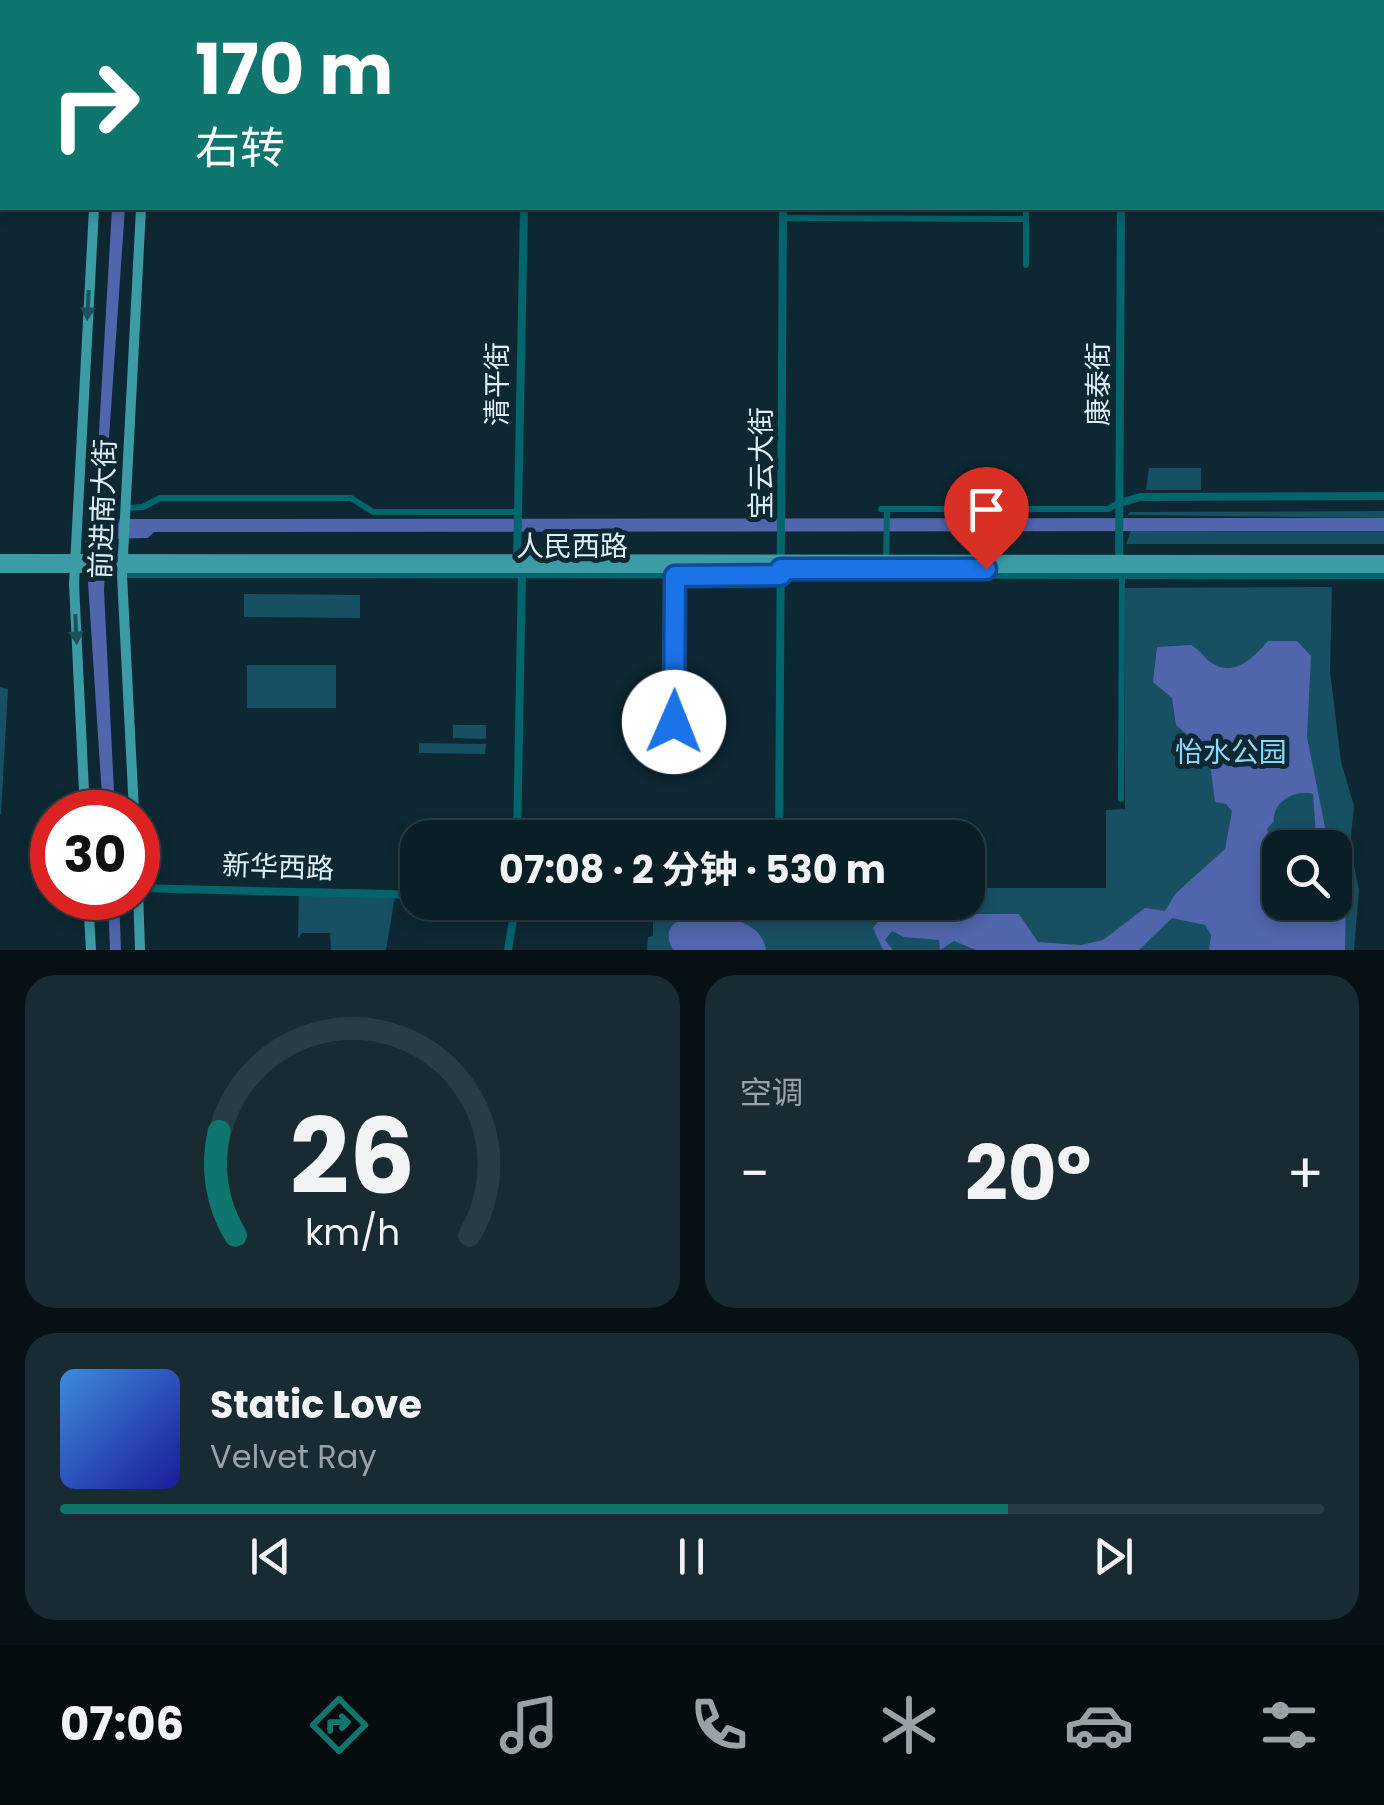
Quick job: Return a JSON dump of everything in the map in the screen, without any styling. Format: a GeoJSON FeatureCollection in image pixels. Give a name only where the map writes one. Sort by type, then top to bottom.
{"type":"FeatureCollection","features":[{"type":"Feature","properties":{"kind":"main road","name":"前进南大街"},"geometry":{"type":"LineString","coordinates":[[84,790],[79,564],[94,210]]}},
{"type":"Feature","properties":{"kind":"main road","name":"前进南大街"},"geometry":{"type":"LineString","coordinates":[[133,790],[119,566],[141,210]]}},
{"type":"Feature","properties":{"kind":"main road","name":"人民西路"},"geometry":{"type":"LineString","coordinates":[[0,558],[119,566],[1384,572]]}},
{"type":"Feature","properties":{"kind":"main road","name":"人民西路"},"geometry":{"type":"LineString","coordinates":[[520,568],[675,572],[886,560],[1384,560]]}},
{"type":"Feature","properties":{"kind":"main road","name":"人民西路"},"geometry":{"type":"LineString","coordinates":[[0,568],[79,564]]}},
{"type":"Feature","properties":{"kind":"main road"},"geometry":{"type":"LineString","coordinates":[[89,920],[91,950]]}},
{"type":"Feature","properties":{"kind":"main road"},"geometry":{"type":"LineString","coordinates":[[139,920],[140,950]]}},
{"type":"Feature","properties":{"kind":"street","name":"清平街"},"geometry":{"type":"LineString","coordinates":[[517,820],[517,534],[524,210]]}},
{"type":"Feature","properties":{"kind":"street"},"geometry":{"type":"LineString","coordinates":[[864,210],[864,218]]}},
{"type":"Feature","properties":{"kind":"street"},"geometry":{"type":"LineString","coordinates":[[1026,210],[1026,265]]}},
{"type":"Feature","properties":{"kind":"street","name":"康泰街"},"geometry":{"type":"LineString","coordinates":[[1119,561],[1121,210]]}},
{"type":"Feature","properties":{"kind":"street"},"geometry":{"type":"LineString","coordinates":[[784,212],[864,218],[1026,218]]}},
{"type":"Feature","properties":{"kind":"street","name":"宝云大街"},"geometry":{"type":"LineString","coordinates":[[779,820],[784,212]]}},
{"type":"Feature","properties":{"kind":"street"},"geometry":{"type":"LineString","coordinates":[[886,560],[885,510],[1108,510],[1140,496],[1384,496]]}},
{"type":"Feature","properties":{"kind":"street"},"geometry":{"type":"LineString","coordinates":[[123,509],[143,507],[160,498],[351,498],[373,512],[518,514]]}},
{"type":"Feature","properties":{"kind":"street"},"geometry":{"type":"LineString","coordinates":[[781,568],[1122,576],[1384,572]]}},
{"type":"Feature","properties":{"kind":"street"},"geometry":{"type":"LineString","coordinates":[[674,722],[675,572]]}},
{"type":"Feature","properties":{"kind":"street"},"geometry":{"type":"LineString","coordinates":[[1122,576],[1122,800]]}},
{"type":"Feature","properties":{"kind":"street","name":"新华西路"},"geometry":{"type":"LineString","coordinates":[[160,890],[400,896]]}},
{"type":"Feature","properties":{"kind":"street"},"geometry":{"type":"LineString","coordinates":[[508,950],[513,920]]}},
{"type":"Feature","properties":{"kind":"green space"},"geometry":{"type":"Polygon","coordinates":[[[1149,468],[1201,468],[1201,490],[1146,490],[1149,468]]]}},
{"type":"Feature","properties":{"kind":"green space"},"geometry":{"type":"Polygon","coordinates":[[[1384,511],[1384,518],[1127,515],[1130,512],[1384,511]]]}},
{"type":"Feature","properties":{"kind":"green space"},"geometry":{"type":"Polygon","coordinates":[[[1131,530],[1384,531],[1384,544],[1126,544],[1131,530]]]}},
{"type":"Feature","properties":{"kind":"green space","name":"怡水公园"},"geometry":{"type":"Polygon","coordinates":[[[1332,587],[1330,671],[1341,762],[1354,806],[1352,830],[1262,830],[1262,920],[1352,920],[1352,856],[1359,890],[1354,950],[647,950],[648,937],[653,936],[653,920],[985,920],[985,888],[1106,888],[1106,810],[1125,809],[1124,588],[1332,587]]]}},
{"type":"Feature","properties":{"kind":"green space"},"geometry":{"type":"Polygon","coordinates":[[[244,594],[360,595],[360,618],[244,617],[244,594]]]}},
{"type":"Feature","properties":{"kind":"green space"},"geometry":{"type":"Polygon","coordinates":[[[247,665],[336,665],[336,708],[247,708],[247,665]]]}},
{"type":"Feature","properties":{"kind":"green space"},"geometry":{"type":"Polygon","coordinates":[[[0,687],[8,689],[1,814],[0,814],[0,687]]]}},
{"type":"Feature","properties":{"kind":"green space"},"geometry":{"type":"Polygon","coordinates":[[[453,725],[486,725],[486,739],[453,738],[453,725]]]}},
{"type":"Feature","properties":{"kind":"green space"},"geometry":{"type":"Polygon","coordinates":[[[419,743],[486,744],[485,754],[419,753],[419,743]]]}},
{"type":"Feature","properties":{"kind":"green space"},"geometry":{"type":"Polygon","coordinates":[[[299,888],[396,890],[386,950],[331,950],[330,933],[302,933],[298,938],[299,888]]]}},
{"type":"Feature","properties":{"kind":"water"},"geometry":{"type":"Polygon","coordinates":[[[112,210],[125,210],[104,509],[116,519],[1384,518],[1384,531],[154,532],[148,538],[107,539],[104,590],[114,790],[102,790],[86,525],[94,518],[112,210]]]}},
{"type":"Feature","properties":{"kind":"water"},"geometry":{"type":"Polygon","coordinates":[[[1268,641],[1297,641],[1311,656],[1307,737],[1326,830],[1316,830],[1313,794],[1292,795],[1277,808],[1274,821],[1267,830],[1262,830],[1262,920],[1346,920],[1345,950],[1209,950],[1211,935],[1205,925],[1172,918],[1139,950],[976,950],[954,941],[940,950],[939,940],[904,937],[892,931],[885,940],[893,950],[883,950],[873,928],[879,920],[985,920],[985,914],[1019,914],[1038,942],[1081,945],[1103,940],[1145,908],[1165,911],[1175,894],[1225,849],[1232,811],[1226,804],[1215,802],[1210,763],[1225,757],[1220,744],[1199,745],[1176,725],[1172,698],[1153,682],[1157,647],[1191,645],[1210,662],[1227,668],[1243,664],[1268,641]]]}},
{"type":"Feature","properties":{"kind":"water"},"geometry":{"type":"Polygon","coordinates":[[[109,920],[120,920],[121,950],[110,950],[109,920]]]}},
{"type":"Feature","properties":{"kind":"water"},"geometry":{"type":"Polygon","coordinates":[[[735,920],[758,933],[766,950],[673,950],[669,933],[676,922],[735,920]]]}},
{"type":"Feature","properties":{"kind":"route"},"geometry":{"type":"LineString","coordinates":[[674,722],[675,576],[781,575],[781,569],[986,569]]}}]}
